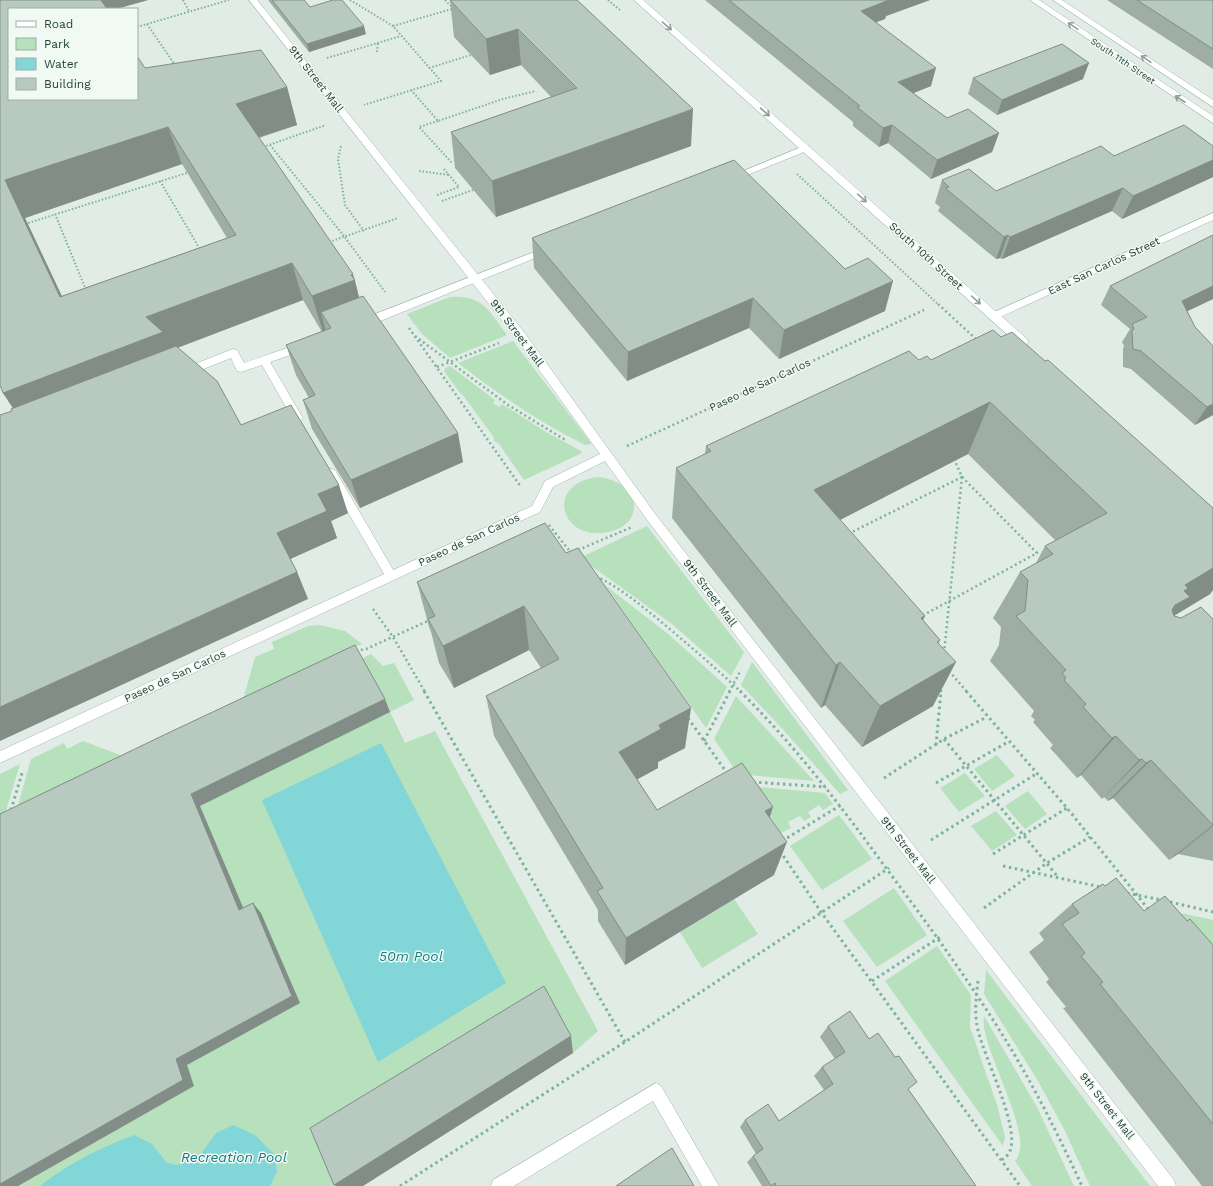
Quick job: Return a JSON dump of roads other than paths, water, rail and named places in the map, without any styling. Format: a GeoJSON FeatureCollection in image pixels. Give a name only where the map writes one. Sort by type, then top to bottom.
{"type":"FeatureCollection","features":[{"type":"Feature","properties":{"kind":"street","name":"9th Street Mall"},"geometry":{"type":"LineString","coordinates":[[253,0],[520,335],[606,456],[750,647],[965,921],[1168,1186]]}},
{"type":"Feature","properties":{"kind":"street","name":"South 10th Street"},"geometry":{"type":"LineString","coordinates":[[638,0],[806,148],[1032,351]]}},
{"type":"Feature","properties":{"kind":"street","name":"South 11th Street"},"geometry":{"type":"LineString","coordinates":[[1034,0],[1213,120]]}},
{"type":"Feature","properties":{"kind":"street","name":"South 11th Street"},"geometry":{"type":"LineString","coordinates":[[1057,0],[1213,104]]}},
{"type":"Feature","properties":{"kind":"street"},"geometry":{"type":"LineString","coordinates":[[720,182],[806,148]]}},
{"type":"Feature","properties":{"kind":"street","name":"East San Carlos Street"},"geometry":{"type":"LineString","coordinates":[[994,316],[1213,216]]}},
{"type":"Feature","properties":{"kind":"street"},"geometry":{"type":"LineString","coordinates":[[357,325],[559,245]]}},
{"type":"Feature","properties":{"kind":"street"},"geometry":{"type":"LineString","coordinates":[[174,376],[233,353],[242,368],[315,342]]}},
{"type":"Feature","properties":{"kind":"street"},"geometry":{"type":"LineString","coordinates":[[264,360],[304,428]]}},
{"type":"Feature","properties":{"kind":"street","name":"Paseo de San Carlos"},"geometry":{"type":"LineString","coordinates":[[0,757],[536,509],[549,484],[606,456]]}},
{"type":"Feature","properties":{"kind":"street"},"geometry":{"type":"LineString","coordinates":[[324,462],[391,576]]}},
{"type":"Feature","properties":{"kind":"street"},"geometry":{"type":"LineString","coordinates":[[499,1186],[656,1091],[711,1186]]}},
{"type":"Feature","properties":{"kind":"water","name":"50m Pool"},"geometry":{"type":"Polygon","coordinates":[[[381,743],[506,983],[378,1062],[262,800],[381,743]]]}},
{"type":"Feature","properties":{"kind":"water","name":"Recreation Pool"},"geometry":{"type":"Polygon","coordinates":[[[233,1125],[255,1135],[275,1155],[277,1172],[270,1186],[40,1186],[62,1170],[85,1157],[134,1135],[152,1144],[166,1162],[176,1165],[188,1162],[200,1155],[216,1133],[233,1125]]]}}]}
